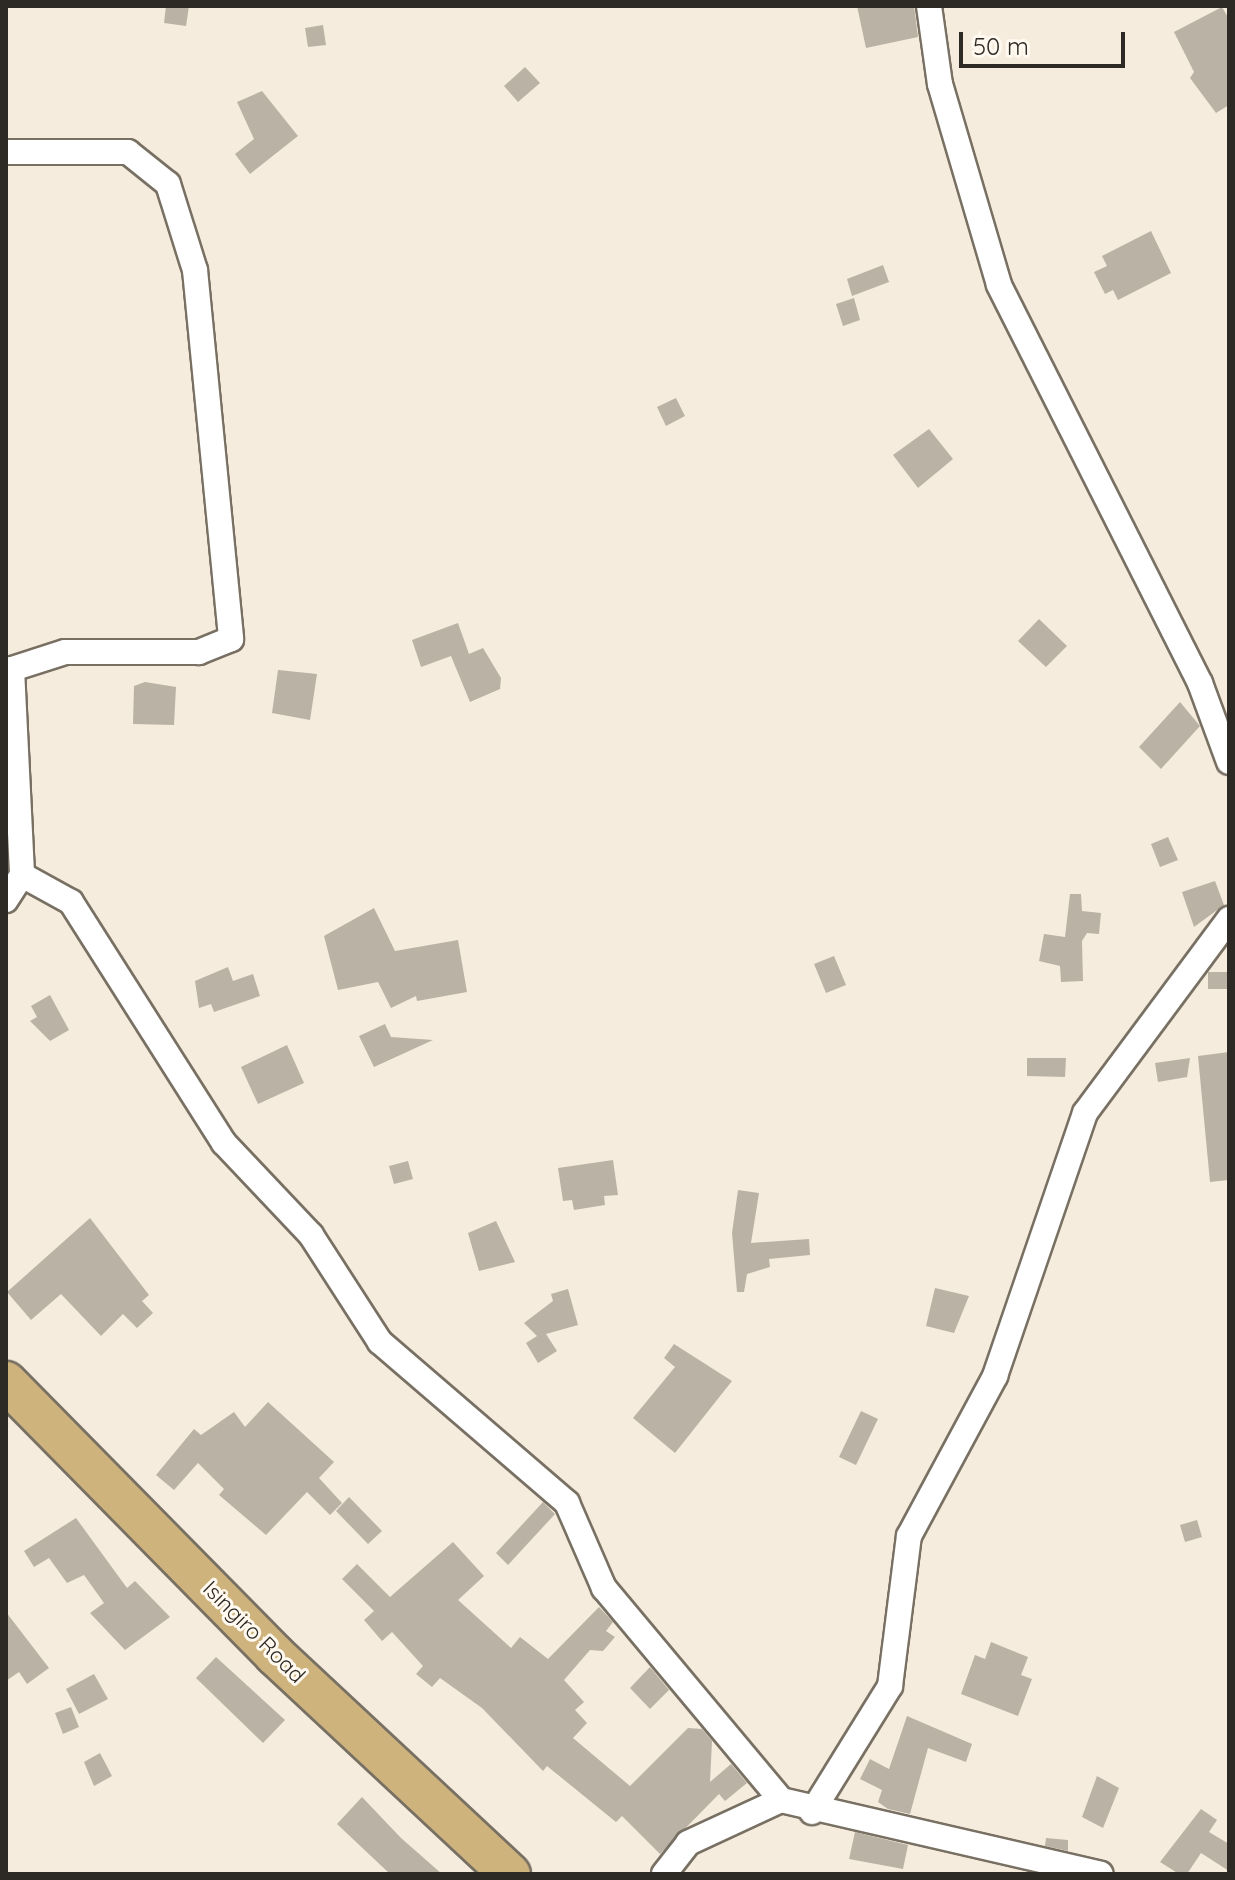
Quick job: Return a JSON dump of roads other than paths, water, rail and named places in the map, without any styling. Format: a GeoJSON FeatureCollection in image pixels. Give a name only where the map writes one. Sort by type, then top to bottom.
{"type":"FeatureCollection","features":[{"type":"Feature","properties":{"kind":"main road","name":"Isingiro Road"},"geometry":{"type":"LineString","coordinates":[[6,1382],[275,1655],[510,1874]]}},
{"type":"Feature","properties":{"kind":"street"},"geometry":{"type":"LineString","coordinates":[[929,6],[940,84],[999,285],[1200,683],[1229,762]]}},
{"type":"Feature","properties":{"kind":"street"},"geometry":{"type":"LineString","coordinates":[[6,152],[128,152],[168,184],[195,270],[231,639],[199,652],[65,652],[12,669],[22,875],[6,900]]}},
{"type":"Feature","properties":{"kind":"street"},"geometry":{"type":"LineString","coordinates":[[22,875],[71,902],[224,1143],[311,1235],[380,1342],[567,1503],[604,1588],[781,1800],[812,1812],[1101,1874]]}},
{"type":"Feature","properties":{"kind":"street"},"geometry":{"type":"LineString","coordinates":[[812,1812],[890,1686],[909,1536],[995,1376],[1085,1113],[1229,919]]}},
{"type":"Feature","properties":{"kind":"street"},"geometry":{"type":"LineString","coordinates":[[664,1874],[688,1843],[781,1800]]}}]}
